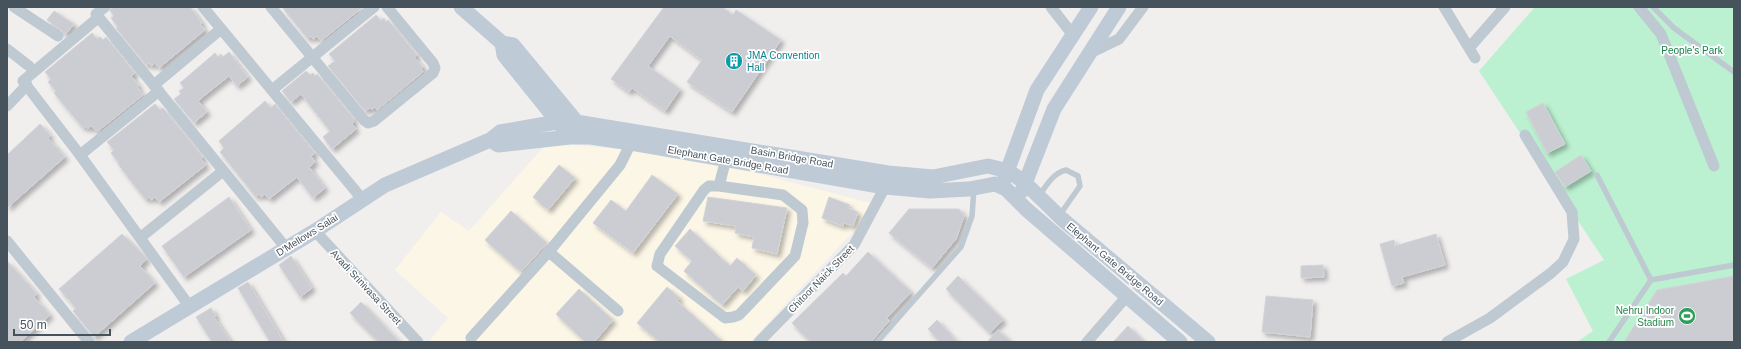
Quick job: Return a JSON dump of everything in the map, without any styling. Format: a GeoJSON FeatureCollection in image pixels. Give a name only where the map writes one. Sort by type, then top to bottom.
{"type":"FeatureCollection","features":[{"type":"Feature","properties":{"kind":"main road"},"geometry":{"type":"LineString","coordinates":[[462,7],[502,43],[513,46],[590,137]]}},
{"type":"Feature","properties":{"kind":"main road"},"geometry":{"type":"LineString","coordinates":[[1002,186],[1037,90],[1091,7]]}},
{"type":"Feature","properties":{"kind":"main road"},"geometry":{"type":"LineString","coordinates":[[1018,201],[1032,190],[1038,150],[1054,109],[1119,7]]}},
{"type":"Feature","properties":{"kind":"main road"},"geometry":{"type":"LineString","coordinates":[[502,43],[504,55],[570,137]]}},
{"type":"Feature","properties":{"kind":"main road","name":"Basin Bridge Road"},"geometry":{"type":"LineString","coordinates":[[557,122],[576,122],[634,137],[888,173],[933,177],[988,166],[1008,170]]}},
{"type":"Feature","properties":{"kind":"main road","name":"D'Mellows Salai"},"geometry":{"type":"LineString","coordinates":[[138,340],[315,231],[385,185],[490,140],[500,132],[557,122]]}},
{"type":"Feature","properties":{"kind":"main road"},"geometry":{"type":"LineString","coordinates":[[490,140],[498,145],[570,137]]}},
{"type":"Feature","properties":{"kind":"main road","name":"Elephant Gate Bridge Road"},"geometry":{"type":"LineString","coordinates":[[570,137],[634,137],[726,159],[885,187],[930,191],[974,188],[995,184],[1002,186],[1180,342]]}},
{"type":"Feature","properties":{"kind":"main road","name":"Elephant Gate Bridge Road"},"geometry":{"type":"LineString","coordinates":[[1008,170],[1032,190],[1059,216],[1208,342]]}},
{"type":"Feature","properties":{"kind":"street"},"geometry":{"type":"LineString","coordinates":[[14,7],[58,36]]}},
{"type":"Feature","properties":{"kind":"street"},"geometry":{"type":"LineString","coordinates":[[105,7],[96,14],[286,248]]}},
{"type":"Feature","properties":{"kind":"street"},"geometry":{"type":"LineString","coordinates":[[203,7],[363,200]]}},
{"type":"Feature","properties":{"kind":"street"},"geometry":{"type":"LineString","coordinates":[[271,7],[368,123],[374,121],[433,72],[435,68],[433,63],[387,7]]}},
{"type":"Feature","properties":{"kind":"street"},"geometry":{"type":"LineString","coordinates":[[272,90],[374,7]]}},
{"type":"Feature","properties":{"kind":"street"},"geometry":{"type":"LineString","coordinates":[[1051,7],[1073,35]]}},
{"type":"Feature","properties":{"kind":"street"},"geometry":{"type":"LineString","coordinates":[[1090,53],[1119,39],[1143,7]]}},
{"type":"Feature","properties":{"kind":"street"},"geometry":{"type":"LineString","coordinates":[[1444,7],[1475,58]]}},
{"type":"Feature","properties":{"kind":"street"},"geometry":{"type":"LineString","coordinates":[[1469,48],[1505,7]]}},
{"type":"Feature","properties":{"kind":"street"},"geometry":{"type":"LineString","coordinates":[[1639,7],[1661,34],[1714,166]]}},
{"type":"Feature","properties":{"kind":"street"},"geometry":{"type":"LineString","coordinates":[[99,17],[23,81],[141,237],[190,307]]}},
{"type":"Feature","properties":{"kind":"street"},"geometry":{"type":"LineString","coordinates":[[80,155],[221,29]]}},
{"type":"Feature","properties":{"kind":"street"},"geometry":{"type":"LineString","coordinates":[[7,49],[29,66]]}},
{"type":"Feature","properties":{"kind":"street"},"geometry":{"type":"LineString","coordinates":[[7,106],[27,85]]}},
{"type":"Feature","properties":{"kind":"street"},"geometry":{"type":"LineString","coordinates":[[1447,342],[1490,318],[1551,273],[1563,262],[1574,239],[1572,212],[1524,135]]}},
{"type":"Feature","properties":{"kind":"street"},"geometry":{"type":"LineString","coordinates":[[470,338],[548,252],[620,165],[634,137]]}},
{"type":"Feature","properties":{"kind":"street"},"geometry":{"type":"LineString","coordinates":[[719,186],[726,159]]}},
{"type":"Feature","properties":{"kind":"street"},"geometry":{"type":"LineString","coordinates":[[141,237],[223,171]]}},
{"type":"Feature","properties":{"kind":"street"},"geometry":{"type":"LineString","coordinates":[[709,186],[719,186],[783,196],[802,210],[803,223],[795,256],[739,315],[733,318],[725,318],[657,266],[660,254],[704,190],[709,186]]}},
{"type":"Feature","properties":{"kind":"street","name":"Chitoor Naick Street"},"geometry":{"type":"LineString","coordinates":[[759,342],[854,245],[885,187]]}},
{"type":"Feature","properties":{"kind":"street","name":"Avadi Srinivasa Street"},"geometry":{"type":"LineString","coordinates":[[315,231],[418,342]]}},
{"type":"Feature","properties":{"kind":"street"},"geometry":{"type":"LineString","coordinates":[[7,241],[89,342]]}},
{"type":"Feature","properties":{"kind":"street"},"geometry":{"type":"LineString","coordinates":[[548,252],[618,311]]}},
{"type":"Feature","properties":{"kind":"street"},"geometry":{"type":"LineString","coordinates":[[1087,342],[1127,296]]}},
{"type":"Feature","properties":{"kind":"lane"},"geometry":{"type":"LineString","coordinates":[[1653,7],[1674,28],[1734,72]]}},
{"type":"Feature","properties":{"kind":"lane"},"geometry":{"type":"LineString","coordinates":[[1032,190],[1051,180],[1061,171],[1066,170],[1078,176],[1080,186],[1059,216]]}},
{"type":"Feature","properties":{"kind":"lane"},"geometry":{"type":"LineString","coordinates":[[1597,175],[1651,280]]}},
{"type":"Feature","properties":{"kind":"lane"},"geometry":{"type":"LineString","coordinates":[[877,342],[962,247],[972,216],[974,188]]}},
{"type":"Feature","properties":{"kind":"lane"},"geometry":{"type":"LineString","coordinates":[[1609,342],[1651,280],[1734,265]]}},
{"type":"Feature","properties":{"kind":"shaded area"},"geometry":{"type":"Polygon","coordinates":[[[548,142],[636,151],[752,172],[878,205],[750,342],[432,342],[430,340],[448,318],[395,270],[441,212],[469,231],[548,142]]]}},
{"type":"Feature","properties":{"kind":"green space","name":"People's Park"},"geometry":{"type":"Polygon","coordinates":[[[1535,7],[1734,7],[1734,342],[1577,342],[1593,331],[1566,279],[1604,260],[1479,71],[1535,7]]]}},
{"type":"Feature","properties":{"kind":"building"},"geometry":{"type":"Polygon","coordinates":[[[112,7],[190,7],[202,23],[200,24],[205,30],[159,68],[155,63],[151,66],[149,63],[146,65],[116,28],[118,27],[111,18],[114,16],[110,11],[112,7]]]}},
{"type":"Feature","properties":{"kind":"building"},"geometry":{"type":"Polygon","coordinates":[[[282,7],[363,7],[321,41],[317,36],[313,39],[311,36],[308,39],[282,7]]]}},
{"type":"Feature","properties":{"kind":"building"},"geometry":{"type":"Polygon","coordinates":[[[664,7],[722,7],[733,15],[736,10],[781,40],[732,112],[687,82],[702,60],[670,36],[648,66],[680,89],[665,111],[632,88],[629,92],[611,79],[664,7]]]}},
{"type":"Feature","properties":{"kind":"building"},"geometry":{"type":"Polygon","coordinates":[[[54,11],[74,24],[66,34],[47,20],[54,11]]]}},
{"type":"Feature","properties":{"kind":"building"},"geometry":{"type":"Polygon","coordinates":[[[376,15],[381,21],[384,18],[386,22],[388,20],[417,55],[414,57],[423,67],[421,69],[423,72],[377,110],[375,107],[372,110],[370,108],[365,111],[328,66],[335,61],[329,54],[376,15]]]}},
{"type":"Feature","properties":{"kind":"building"},"geometry":{"type":"Polygon","coordinates":[[[92,33],[97,39],[100,37],[103,40],[106,37],[135,73],[131,76],[139,86],[137,87],[143,95],[98,131],[91,126],[88,129],[86,126],[83,128],[54,93],[56,91],[48,82],[51,79],[45,72],[92,33]]]}},
{"type":"Feature","properties":{"kind":"building"},"geometry":{"type":"Polygon","coordinates":[[[229,52],[248,77],[237,86],[229,76],[205,95],[198,101],[207,112],[194,123],[174,99],[181,94],[179,91],[184,88],[180,83],[215,53],[218,57],[221,54],[223,57],[229,52]]]}},
{"type":"Feature","properties":{"kind":"building"},"geometry":{"type":"Polygon","coordinates":[[[306,71],[310,75],[313,73],[315,76],[317,74],[354,119],[352,124],[356,129],[332,149],[323,137],[330,131],[301,94],[291,102],[282,91],[306,71]]]}},
{"type":"Feature","properties":{"kind":"building"},"geometry":{"type":"Polygon","coordinates":[[[265,101],[271,108],[275,104],[315,153],[311,156],[315,162],[309,167],[325,188],[313,198],[297,177],[269,199],[265,194],[261,197],[259,194],[256,197],[220,152],[224,148],[219,141],[265,101]]]}},
{"type":"Feature","properties":{"kind":"building"},"geometry":{"type":"Polygon","coordinates":[[[1543,103],[1565,144],[1547,153],[1526,112],[1543,103]]]}},
{"type":"Feature","properties":{"kind":"building"},"geometry":{"type":"Polygon","coordinates":[[[155,104],[160,110],[163,108],[203,157],[201,159],[206,165],[159,202],[155,197],[151,200],[149,197],[146,200],[118,164],[119,163],[111,153],[114,150],[107,142],[155,104]]]}},
{"type":"Feature","properties":{"kind":"building"},"geometry":{"type":"Polygon","coordinates":[[[40,124],[50,135],[48,138],[65,157],[7,208],[7,155],[40,124]]]}},
{"type":"Feature","properties":{"kind":"building"},"geometry":{"type":"Polygon","coordinates":[[[1581,155],[1591,171],[1565,187],[1555,172],[1581,155]]]}},
{"type":"Feature","properties":{"kind":"building"},"geometry":{"type":"Polygon","coordinates":[[[559,165],[575,178],[548,210],[533,197],[559,165]]]}},
{"type":"Feature","properties":{"kind":"building"},"geometry":{"type":"Polygon","coordinates":[[[652,175],[678,194],[633,253],[593,223],[611,200],[626,211],[652,175]]]}},
{"type":"Feature","properties":{"kind":"building"},"geometry":{"type":"Polygon","coordinates":[[[229,197],[251,230],[184,277],[162,246],[229,197]]]}},
{"type":"Feature","properties":{"kind":"building"},"geometry":{"type":"Polygon","coordinates":[[[708,197],[787,208],[777,254],[752,248],[754,237],[735,233],[736,226],[703,221],[708,197]]]}},
{"type":"Feature","properties":{"kind":"building"},"geometry":{"type":"Polygon","coordinates":[[[829,197],[850,205],[848,208],[858,212],[853,226],[844,223],[843,226],[822,218],[829,197]]]}},
{"type":"Feature","properties":{"kind":"building"},"geometry":{"type":"Polygon","coordinates":[[[909,209],[959,209],[964,216],[956,239],[932,268],[889,233],[909,209]]]}},
{"type":"Feature","properties":{"kind":"building"},"geometry":{"type":"Polygon","coordinates":[[[511,211],[547,243],[521,272],[485,240],[511,211]]]}},
{"type":"Feature","properties":{"kind":"building"},"geometry":{"type":"Polygon","coordinates":[[[690,229],[730,266],[737,258],[756,275],[743,291],[738,287],[722,305],[684,271],[692,261],[675,246],[690,229]]]}},
{"type":"Feature","properties":{"kind":"building"},"geometry":{"type":"Polygon","coordinates":[[[122,234],[147,259],[140,266],[155,283],[94,337],[73,311],[76,308],[59,289],[122,234]]]}},
{"type":"Feature","properties":{"kind":"building"},"geometry":{"type":"Polygon","coordinates":[[[1436,234],[1445,265],[1402,277],[1404,283],[1392,286],[1380,244],[1394,240],[1395,246],[1436,234]]]}},
{"type":"Feature","properties":{"kind":"building"},"geometry":{"type":"Polygon","coordinates":[[[868,252],[911,292],[887,318],[889,321],[871,342],[811,342],[792,323],[843,273],[846,276],[868,252]]]}},
{"type":"Feature","properties":{"kind":"building"},"geometry":{"type":"Polygon","coordinates":[[[291,256],[312,288],[300,297],[279,265],[291,256]]]}},
{"type":"Feature","properties":{"kind":"building"},"geometry":{"type":"Polygon","coordinates":[[[7,261],[37,294],[34,297],[50,315],[20,342],[7,342],[7,261]]]}},
{"type":"Feature","properties":{"kind":"building"},"geometry":{"type":"Polygon","coordinates":[[[1323,265],[1324,277],[1301,278],[1301,266],[1323,265]]]}},
{"type":"Feature","properties":{"kind":"building"},"geometry":{"type":"Polygon","coordinates":[[[958,276],[1003,320],[990,333],[946,289],[958,276]]]}},
{"type":"Feature","properties":{"kind":"building","name":"Nehru Indoor Stadium"},"geometry":{"type":"Polygon","coordinates":[[[1734,276],[1734,342],[1624,342],[1657,290],[1734,276]]]}},
{"type":"Feature","properties":{"kind":"building"},"geometry":{"type":"Polygon","coordinates":[[[248,282],[284,342],[270,342],[238,288],[248,282]]]}},
{"type":"Feature","properties":{"kind":"building"},"geometry":{"type":"Polygon","coordinates":[[[667,287],[680,298],[677,301],[723,342],[660,342],[637,323],[667,287]]]}},
{"type":"Feature","properties":{"kind":"building"},"geometry":{"type":"Polygon","coordinates":[[[579,289],[613,320],[594,342],[585,342],[556,314],[579,289]]]}},
{"type":"Feature","properties":{"kind":"building"},"geometry":{"type":"Polygon","coordinates":[[[1266,296],[1313,300],[1310,337],[1262,332],[1266,296]]]}},
{"type":"Feature","properties":{"kind":"building"},"geometry":{"type":"Polygon","coordinates":[[[361,302],[400,342],[379,342],[350,313],[361,302]]]}},
{"type":"Feature","properties":{"kind":"building"},"geometry":{"type":"Polygon","coordinates":[[[211,308],[216,316],[214,317],[231,342],[212,342],[196,317],[211,308]]]}},
{"type":"Feature","properties":{"kind":"building"},"geometry":{"type":"Polygon","coordinates":[[[937,320],[957,342],[940,342],[928,329],[937,320]]]}},
{"type":"Feature","properties":{"kind":"building"},"geometry":{"type":"Polygon","coordinates":[[[1128,326],[1144,342],[1113,342],[1128,326]]]}},
{"type":"Feature","properties":{"kind":"building"},"geometry":{"type":"Polygon","coordinates":[[[998,330],[1011,342],[987,342],[998,330]]]}},
{"type":"Feature","properties":{"kind":"place","name":"JMA Convention Hall"},"geometry":{"type":"Point","coordinates":[734,61]}},
{"type":"Feature","properties":{"kind":"place","name":"Nehru Indoor Stadium"},"geometry":{"type":"Point","coordinates":[1687,316]}}]}
